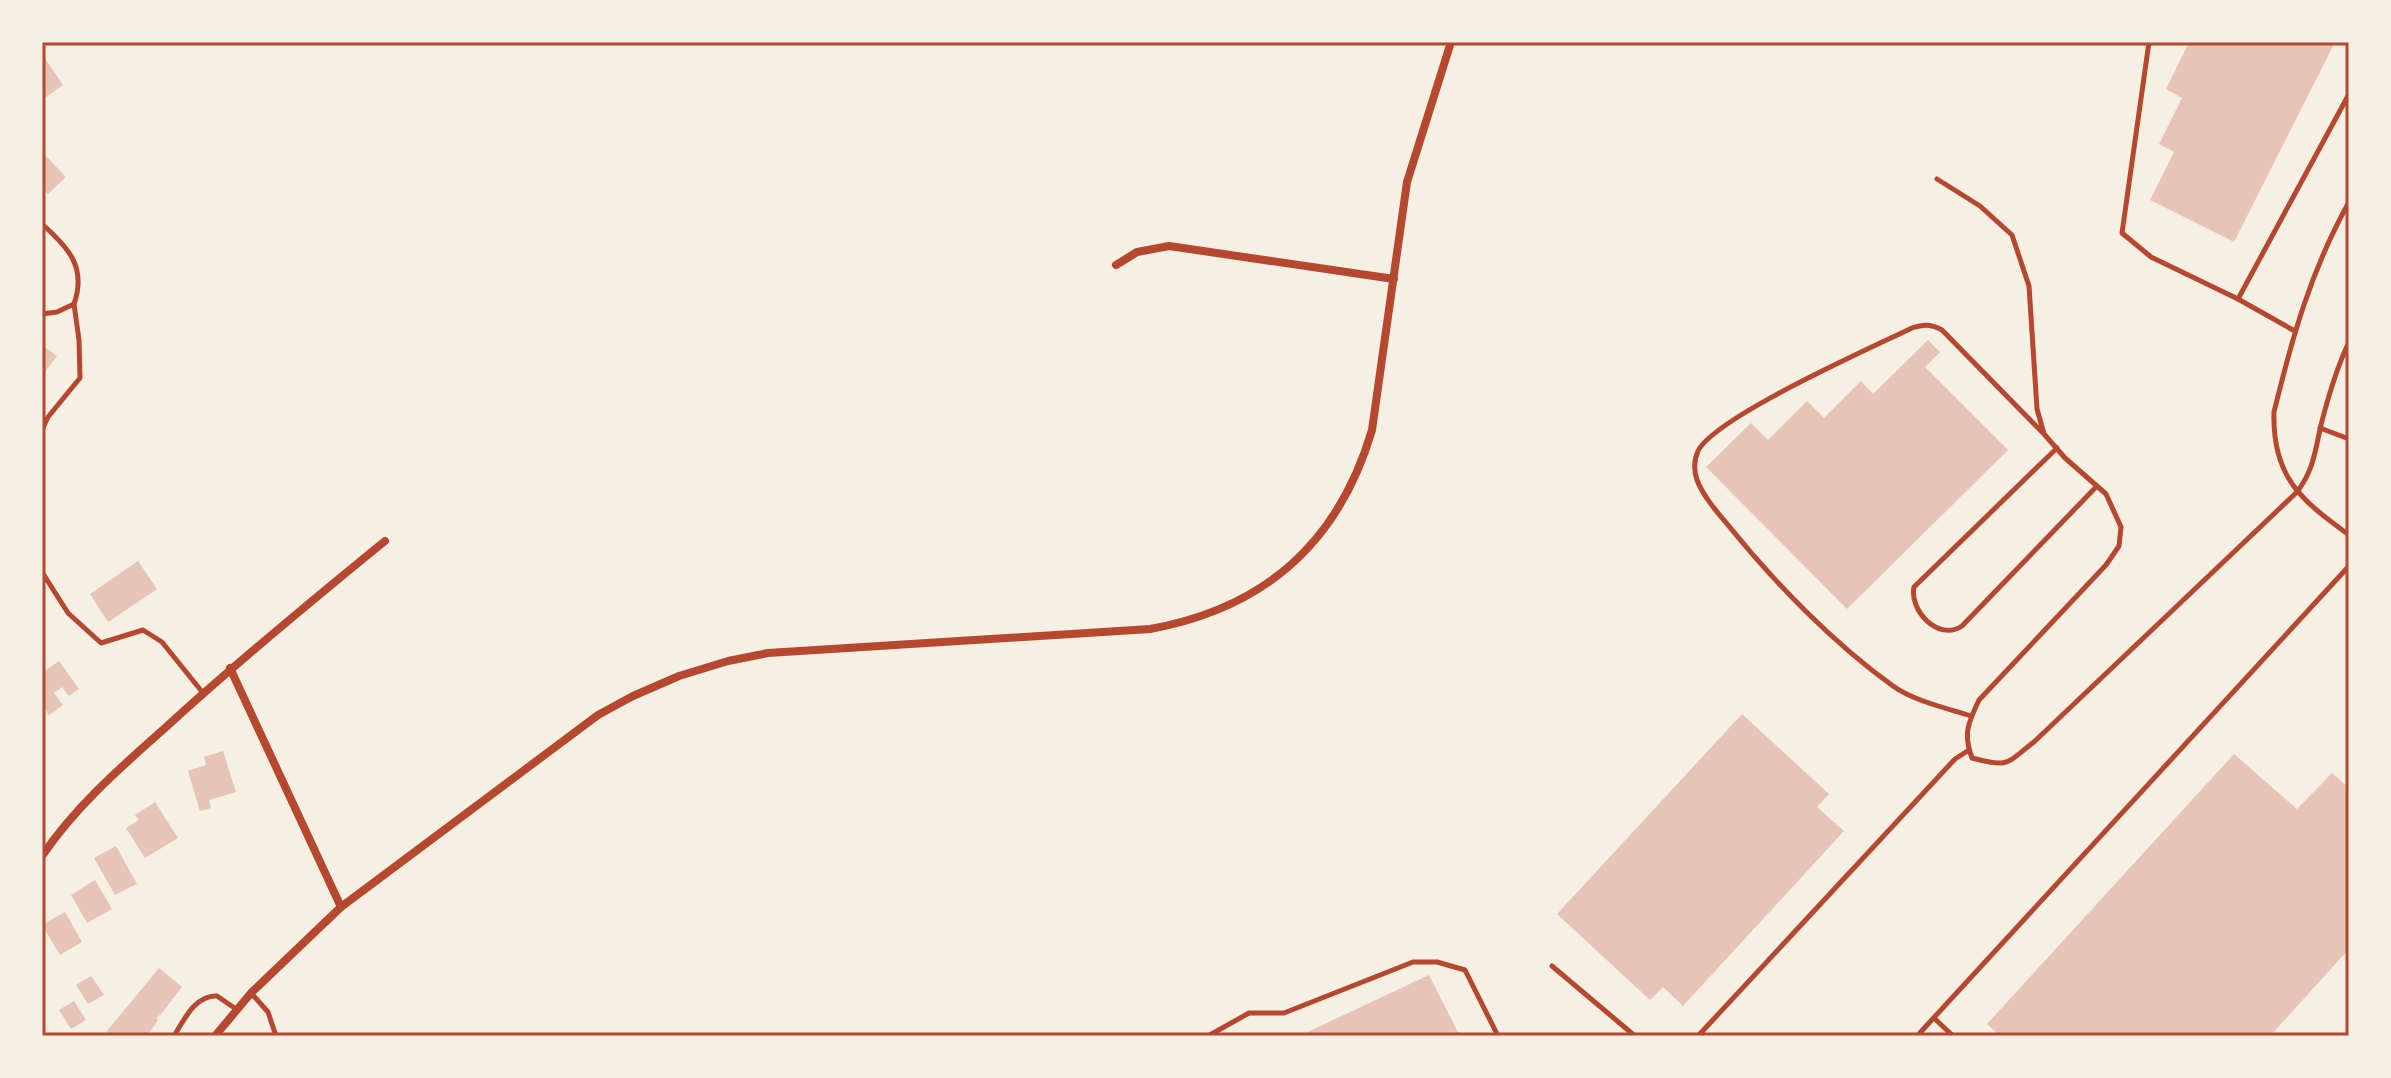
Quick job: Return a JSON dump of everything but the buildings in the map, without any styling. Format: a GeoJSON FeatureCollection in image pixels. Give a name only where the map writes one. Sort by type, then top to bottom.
{"type":"FeatureCollection","features":[{"type":"Feature","properties":{"kind":"street"},"geometry":{"type":"LineString","coordinates":[[215,1036],[251,993],[341,907],[598,715],[679,676],[728,661],[809,649],[1150,629],[1210,614],[1265,586],[1307,551],[1331,521],[1363,460],[1372,430],[1407,182],[1451,42]]}},
{"type":"Feature","properties":{"kind":"street"},"geometry":{"type":"LineString","coordinates":[[1116,265],[1137,252],[1169,246],[1394,279]]}},
{"type":"Feature","properties":{"kind":"street"},"geometry":{"type":"LineString","coordinates":[[42,856],[61,828],[92,794],[230,668],[385,541]]}},
{"type":"Feature","properties":{"kind":"street"},"geometry":{"type":"LineString","coordinates":[[230,668],[341,907]]}},
{"type":"Feature","properties":{"kind":"lane"},"geometry":{"type":"LineString","coordinates":[[2149,42],[2122,233],[2151,257],[2238,299],[2293,330]]}},
{"type":"Feature","properties":{"kind":"lane"},"geometry":{"type":"LineString","coordinates":[[2238,299],[2349,94]]}},
{"type":"Feature","properties":{"kind":"lane"},"geometry":{"type":"LineString","coordinates":[[1937,179],[1980,206],[2012,235],[2029,286],[2037,409],[2044,434]]}},
{"type":"Feature","properties":{"kind":"lane"},"geometry":{"type":"LineString","coordinates":[[2349,202],[2331,235],[2293,330],[2274,412],[2277,451],[2286,475],[2309,505],[2349,535]]}},
{"type":"Feature","properties":{"kind":"lane"},"geometry":{"type":"LineString","coordinates":[[42,430],[48,417],[80,378],[74,304],[79,288],[77,269],[69,251],[45,226]]}},
{"type":"Feature","properties":{"kind":"lane"},"geometry":{"type":"LineString","coordinates":[[42,314],[57,312],[74,304]]}},
{"type":"Feature","properties":{"kind":"lane"},"geometry":{"type":"LineString","coordinates":[[1971,716],[1895,688],[1838,642],[1749,551],[1717,512],[1698,484],[1694,460],[1700,448],[1725,425],[1796,385],[1912,328],[1931,325],[1942,330],[2106,494],[2121,527],[2119,546],[2106,565],[1979,700],[1971,716],[1966,741],[1972,758],[1998,765],[2019,754],[2297,492],[2315,460],[2320,428],[2349,342]]}},
{"type":"Feature","properties":{"kind":"lane"},"geometry":{"type":"LineString","coordinates":[[2320,428],[2349,439]]}},
{"type":"Feature","properties":{"kind":"lane"},"geometry":{"type":"LineString","coordinates":[[2057,448],[1914,587],[1916,607],[1937,630],[1950,631],[1962,626],[2097,486]]}},
{"type":"Feature","properties":{"kind":"lane"},"geometry":{"type":"LineString","coordinates":[[1917,1036],[2349,566]]}},
{"type":"Feature","properties":{"kind":"lane"},"geometry":{"type":"LineString","coordinates":[[42,572],[68,613],[101,643],[143,630],[162,642],[203,693]]}},
{"type":"Feature","properties":{"kind":"lane"},"geometry":{"type":"LineString","coordinates":[[1698,1036],[1955,759],[1969,750]]}},
{"type":"Feature","properties":{"kind":"lane"},"geometry":{"type":"LineString","coordinates":[[1208,1036],[1249,1013],[1284,1013],[1413,962],[1437,962],[1465,970],[1498,1036]]}},
{"type":"Feature","properties":{"kind":"lane"},"geometry":{"type":"LineString","coordinates":[[1552,966],[1635,1036]]}},
{"type":"Feature","properties":{"kind":"lane"},"geometry":{"type":"LineString","coordinates":[[251,993],[268,1012],[276,1036]]}},
{"type":"Feature","properties":{"kind":"lane"},"geometry":{"type":"LineString","coordinates":[[174,1036],[204,997],[217,996],[236,1009]]}},
{"type":"Feature","properties":{"kind":"lane"},"geometry":{"type":"LineString","coordinates":[[1934,1018],[1953,1036]]}}]}
